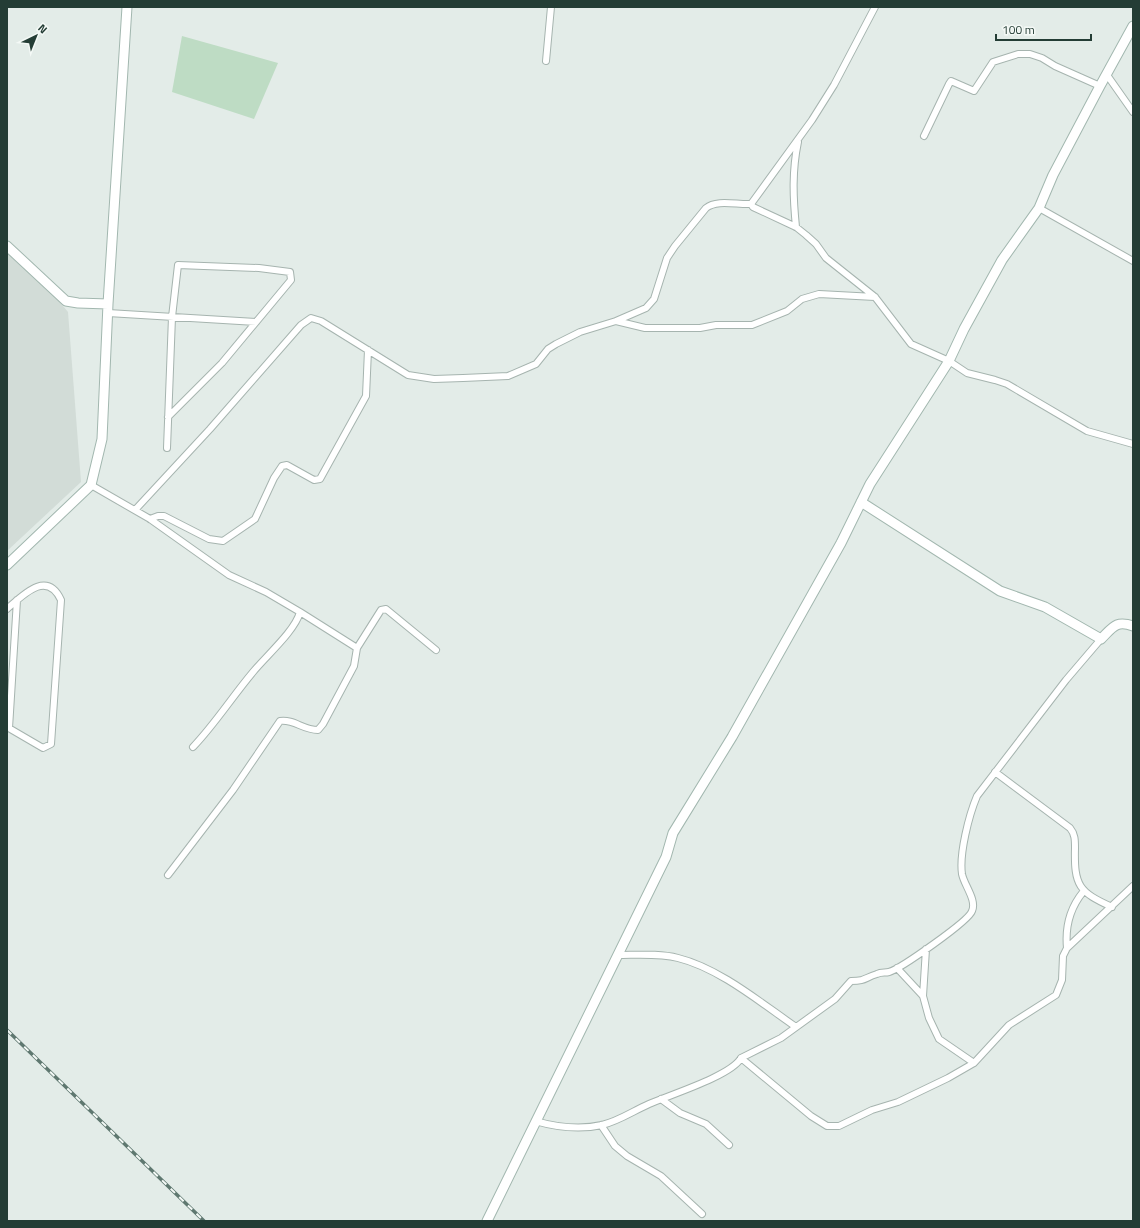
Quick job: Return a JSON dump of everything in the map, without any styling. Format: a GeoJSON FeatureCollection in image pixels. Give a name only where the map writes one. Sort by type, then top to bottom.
{"type":"FeatureCollection","features":[{"type":"Feature","properties":{"kind":"street"},"geometry":{"type":"LineString","coordinates":[[7,565],[91,485],[102,439],[108,308],[126,7]]}},
{"type":"Feature","properties":{"kind":"street"},"geometry":{"type":"LineString","coordinates":[[546,61],[551,7]]}},
{"type":"Feature","properties":{"kind":"street"},"geometry":{"type":"LineString","coordinates":[[751,204],[798,140],[834,85],[875,7]]}},
{"type":"Feature","properties":{"kind":"street"},"geometry":{"type":"LineString","coordinates":[[487,1221],[666,857],[673,833],[732,737],[841,543],[870,484],[949,361],[964,329],[1002,260],[1039,208],[1053,175],[1133,26]]}},
{"type":"Feature","properties":{"kind":"street"},"geometry":{"type":"LineString","coordinates":[[924,136],[951,81],[974,91],[994,62],[1018,54],[1030,54],[1042,58],[1055,66],[1100,86]]}},
{"type":"Feature","properties":{"kind":"street"},"geometry":{"type":"LineString","coordinates":[[1107,75],[1133,112]]}},
{"type":"Feature","properties":{"kind":"street"},"geometry":{"type":"LineString","coordinates":[[796,227],[793,178],[798,140]]}},
{"type":"Feature","properties":{"kind":"street"},"geometry":{"type":"LineString","coordinates":[[135,510],[306,322],[315,318],[402,372],[422,379],[508,376],[536,364],[548,349],[580,332],[616,321],[646,308],[654,299],[667,258],[675,246],[706,208],[710,204],[717,203],[736,205],[751,204],[753,207],[796,227],[816,244],[826,258],[838,270],[855,280],[875,297],[911,344],[949,361],[967,373],[1007,384],[1087,431],[1133,444]]}},
{"type":"Feature","properties":{"kind":"street"},"geometry":{"type":"LineString","coordinates":[[1039,208],[1133,261]]}},
{"type":"Feature","properties":{"kind":"street"},"geometry":{"type":"LineString","coordinates":[[7,246],[66,300],[108,308],[172,317],[256,322]]}},
{"type":"Feature","properties":{"kind":"street"},"geometry":{"type":"LineString","coordinates":[[167,448],[168,417],[172,317],[175,280],[179,264],[258,268],[288,272],[291,275],[291,280],[222,363],[168,417]]}},
{"type":"Feature","properties":{"kind":"street"},"geometry":{"type":"LineString","coordinates":[[616,321],[645,328],[700,328],[716,325],[752,325],[786,311],[802,299],[818,294],[875,297]]}},
{"type":"Feature","properties":{"kind":"street"},"geometry":{"type":"LineString","coordinates":[[150,519],[158,516],[164,516],[216,542],[223,541],[255,520],[274,478],[282,466],[287,465],[314,480],[320,479],[366,396],[368,350]]}},
{"type":"Feature","properties":{"kind":"street"},"geometry":{"type":"LineString","coordinates":[[91,485],[150,519],[229,575],[266,592],[357,648]]}},
{"type":"Feature","properties":{"kind":"street"},"geometry":{"type":"LineString","coordinates":[[861,502],[1000,591],[1045,607],[1102,639]]}},
{"type":"Feature","properties":{"kind":"street"},"geometry":{"type":"LineString","coordinates":[[7,609],[17,600],[41,585],[50,586],[56,590],[61,600],[53,740],[50,746],[43,748],[8,727],[17,600]]}},
{"type":"Feature","properties":{"kind":"street"},"geometry":{"type":"LineString","coordinates":[[168,875],[181,855],[233,790],[280,721],[288,720],[308,730],[318,730],[324,724],[354,666],[357,648],[378,613],[384,609],[436,650]]}},
{"type":"Feature","properties":{"kind":"street"},"geometry":{"type":"LineString","coordinates":[[193,747],[206,734],[252,673],[289,630],[300,612]]}},
{"type":"Feature","properties":{"kind":"street"},"geometry":{"type":"LineString","coordinates":[[535,1121],[552,1126],[583,1127],[617,1121],[661,1099],[719,1074],[739,1062],[741,1058],[782,1038],[835,999],[851,981],[863,981],[875,974],[888,972],[897,968],[961,923],[972,911],[971,900],[962,873],[966,831],[970,812],[977,796],[1066,680],[1102,639],[1116,624],[1120,622],[1133,626]]}},
{"type":"Feature","properties":{"kind":"street"},"geometry":{"type":"LineString","coordinates":[[995,772],[1060,819],[1072,830],[1075,838],[1074,858],[1077,877],[1084,892],[1112,907]]}},
{"type":"Feature","properties":{"kind":"street"},"geometry":{"type":"LineString","coordinates":[[741,1058],[811,1116],[827,1126],[839,1126],[883,1106],[898,1102],[948,1078],[974,1063],[1009,1025],[1056,994],[1062,980],[1063,956],[1067,948],[1133,886]]}},
{"type":"Feature","properties":{"kind":"street"},"geometry":{"type":"LineString","coordinates":[[1067,948],[1066,938],[1072,909],[1084,892]]}},
{"type":"Feature","properties":{"kind":"street"},"geometry":{"type":"LineString","coordinates":[[926,949],[923,996],[929,1018],[939,1039],[974,1063]]}},
{"type":"Feature","properties":{"kind":"street"},"geometry":{"type":"LineString","coordinates":[[617,955],[660,956],[685,960],[711,971],[737,985],[796,1027]]}},
{"type":"Feature","properties":{"kind":"street"},"geometry":{"type":"LineString","coordinates":[[897,968],[923,996]]}},
{"type":"Feature","properties":{"kind":"street"},"geometry":{"type":"LineString","coordinates":[[661,1099],[680,1113],[706,1124],[729,1145]]}},
{"type":"Feature","properties":{"kind":"street"},"geometry":{"type":"LineString","coordinates":[[601,1125],[615,1146],[639,1164],[661,1176],[702,1214]]}},
{"type":"Feature","properties":{"kind":"shaded area"},"geometry":{"type":"Polygon","coordinates":[[[7,252],[58,300],[68,312],[81,482],[7,551],[7,252]]]}},
{"type":"Feature","properties":{"kind":"green space"},"geometry":{"type":"Polygon","coordinates":[[[182,36],[278,63],[254,119],[172,92],[182,36]]]}},
{"type":"Feature","properties":{"kind":"railway"},"geometry":{"type":"LineString","coordinates":[[7,1030],[204,1221]]}}]}
